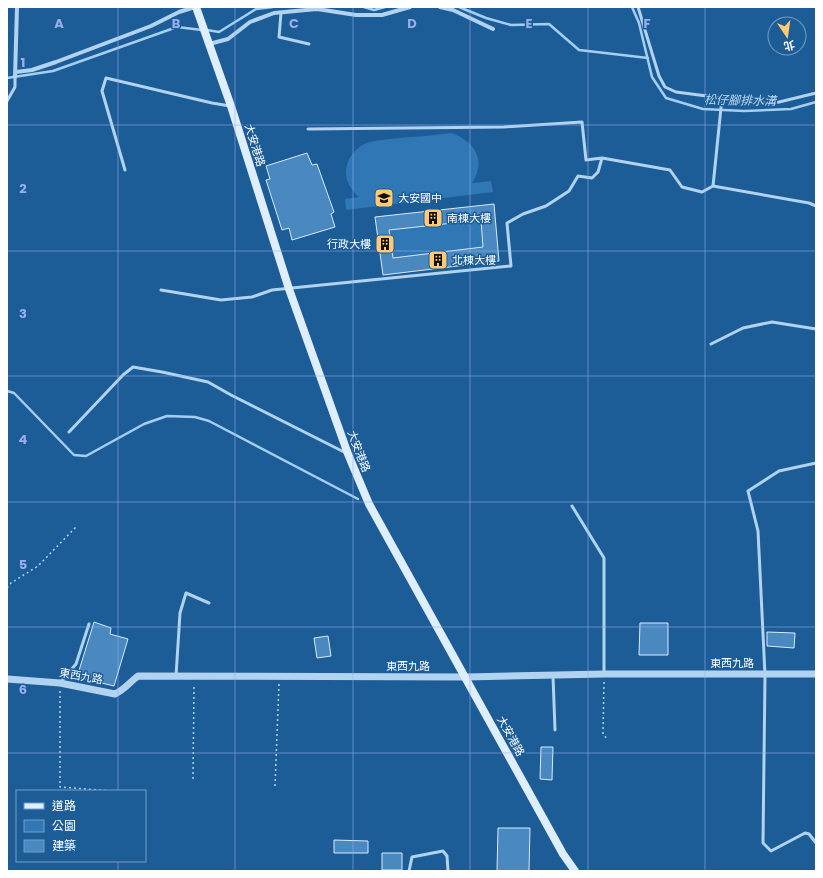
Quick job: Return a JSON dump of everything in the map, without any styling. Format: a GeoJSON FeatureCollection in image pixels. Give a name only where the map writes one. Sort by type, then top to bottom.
{"type":"FeatureCollection","features":[{"type":"Feature","properties":{"kind":"main road","name":"大安港路"},"geometry":{"type":"LineString","coordinates":[[195,7],[231,106],[289,289],[348,454],[369,504],[563,854],[575,871]]}},
{"type":"Feature","properties":{"kind":"street"},"geometry":{"type":"LineString","coordinates":[[15,77],[17,7]]}},
{"type":"Feature","properties":{"kind":"street"},"geometry":{"type":"LineString","coordinates":[[16,72],[32,70],[56,62],[151,26],[179,12],[195,7]]}},
{"type":"Feature","properties":{"kind":"street"},"geometry":{"type":"LineString","coordinates":[[208,44],[228,39],[250,22],[274,13],[317,9],[356,15],[382,15],[410,7]]}},
{"type":"Feature","properties":{"kind":"street"},"geometry":{"type":"LineString","coordinates":[[440,7],[453,10],[494,29]]}},
{"type":"Feature","properties":{"kind":"street","name":"東西九路"},"geometry":{"type":"LineString","coordinates":[[7,680],[60,683],[115,694],[122,691],[138,676],[466,677],[604,674],[816,674]]}},
{"type":"Feature","properties":{"kind":"lane"},"geometry":{"type":"LineString","coordinates":[[638,7],[658,76],[665,87],[676,92],[722,100],[771,104],[816,93]]}},
{"type":"Feature","properties":{"kind":"lane"},"geometry":{"type":"LineString","coordinates":[[281,13],[279,38],[309,44]]}},
{"type":"Feature","properties":{"kind":"lane"},"geometry":{"type":"LineString","coordinates":[[7,101],[15,87],[15,77]]}},
{"type":"Feature","properties":{"kind":"lane"},"geometry":{"type":"LineString","coordinates":[[125,170],[102,90],[106,78],[212,103],[231,106]]}},
{"type":"Feature","properties":{"kind":"lane"},"geometry":{"type":"LineString","coordinates":[[714,186],[722,100]]}},
{"type":"Feature","properties":{"kind":"lane"},"geometry":{"type":"LineString","coordinates":[[308,129],[504,127],[582,122],[586,160],[602,158],[670,170],[682,187],[702,192],[714,186],[809,203],[816,206]]}},
{"type":"Feature","properties":{"kind":"lane"},"geometry":{"type":"LineString","coordinates":[[161,290],[222,300],[252,297],[272,290],[511,266],[507,222],[523,214],[546,206],[569,192],[578,176],[592,178],[598,172],[602,158]]}},
{"type":"Feature","properties":{"kind":"lane"},"geometry":{"type":"LineString","coordinates":[[711,344],[743,328],[772,322],[816,329]]}},
{"type":"Feature","properties":{"kind":"lane"},"geometry":{"type":"LineString","coordinates":[[69,432],[123,375],[134,367],[208,382],[230,395],[348,454]]}},
{"type":"Feature","properties":{"kind":"lane"},"geometry":{"type":"LineString","coordinates":[[816,463],[779,471],[748,491],[758,531],[765,674],[763,843],[771,851],[805,833],[809,834],[816,843]]}},
{"type":"Feature","properties":{"kind":"lane"},"geometry":{"type":"LineString","coordinates":[[572,506],[604,558],[604,674]]}},
{"type":"Feature","properties":{"kind":"lane"},"geometry":{"type":"LineString","coordinates":[[176,676],[180,613],[186,593],[209,603]]}},
{"type":"Feature","properties":{"kind":"lane"},"geometry":{"type":"LineString","coordinates":[[60,683],[76,664],[89,624]]}},
{"type":"Feature","properties":{"kind":"lane"},"geometry":{"type":"LineString","coordinates":[[553,676],[555,730]]}},
{"type":"Feature","properties":{"kind":"lane"},"geometry":{"type":"LineString","coordinates":[[409,871],[412,857],[442,851],[448,856],[448,871]]}},
{"type":"Feature","properties":{"kind":"path"},"geometry":{"type":"LineString","coordinates":[[7,588],[11,583],[38,566],[76,527]]}},
{"type":"Feature","properties":{"kind":"path"},"geometry":{"type":"LineString","coordinates":[[604,674],[603,734],[608,740]]}},
{"type":"Feature","properties":{"kind":"path"},"geometry":{"type":"LineString","coordinates":[[193,779],[194,676]]}},
{"type":"Feature","properties":{"kind":"path"},"geometry":{"type":"LineString","coordinates":[[275,786],[279,676]]}},
{"type":"Feature","properties":{"kind":"path"},"geometry":{"type":"LineString","coordinates":[[60,683],[60,787],[99,790]]}},
{"type":"Feature","properties":{"kind":"green space"},"geometry":{"type":"Polygon","coordinates":[[[451,133],[467,141],[476,153],[478,167],[472,183],[491,181],[493,192],[346,210],[345,199],[359,197],[350,187],[346,174],[349,160],[358,148],[370,142],[380,140],[451,133]]]}},
{"type":"Feature","properties":{"kind":"green space"},"geometry":{"type":"Polygon","coordinates":[[[481,221],[483,247],[393,258],[389,230],[481,221]]]}},
{"type":"Feature","properties":{"kind":"building"},"geometry":{"type":"Polygon","coordinates":[[[307,153],[312,165],[317,164],[334,212],[331,214],[335,227],[292,240],[289,228],[282,230],[266,180],[270,179],[266,166],[307,153]]]}},
{"type":"Feature","properties":{"kind":"building"},"geometry":{"type":"Polygon","coordinates":[[[494,204],[499,261],[383,275],[375,217],[494,204]],[[481,220],[389,230],[393,258],[483,247],[481,220]]]}},
{"type":"Feature","properties":{"kind":"building"},"geometry":{"type":"Polygon","coordinates":[[[94,622],[111,628],[110,634],[128,639],[114,686],[77,677],[94,622]]]}},
{"type":"Feature","properties":{"kind":"building"},"geometry":{"type":"Polygon","coordinates":[[[640,623],[668,623],[668,655],[639,655],[640,623]]]}},
{"type":"Feature","properties":{"kind":"building"},"geometry":{"type":"Polygon","coordinates":[[[767,632],[795,633],[794,648],[767,646],[767,632]]]}},
{"type":"Feature","properties":{"kind":"building"},"geometry":{"type":"Polygon","coordinates":[[[328,636],[331,656],[317,658],[314,638],[328,636]]]}},
{"type":"Feature","properties":{"kind":"building"},"geometry":{"type":"Polygon","coordinates":[[[541,747],[553,747],[552,780],[540,779],[541,747]]]}},
{"type":"Feature","properties":{"kind":"building"},"geometry":{"type":"Polygon","coordinates":[[[498,828],[530,828],[529,871],[497,871],[498,828]]]}},
{"type":"Feature","properties":{"kind":"building"},"geometry":{"type":"Polygon","coordinates":[[[334,840],[368,841],[368,853],[334,853],[334,840]]]}},
{"type":"Feature","properties":{"kind":"building"},"geometry":{"type":"Polygon","coordinates":[[[382,853],[402,853],[402,870],[382,870],[382,853]]]}},
{"type":"Feature","properties":{"kind":"waterway"},"geometry":{"type":"LineString","coordinates":[[207,30],[219,32],[256,9],[273,7]]}},
{"type":"Feature","properties":{"kind":"waterway"},"geometry":{"type":"LineString","coordinates":[[364,7],[374,10],[385,7]]}},
{"type":"Feature","properties":{"kind":"waterway"},"geometry":{"type":"LineString","coordinates":[[459,7],[486,18],[511,25],[549,24],[579,50],[648,58]]}},
{"type":"Feature","properties":{"kind":"waterway","name":"松仔腳排水溝"},"geometry":{"type":"LineString","coordinates":[[632,7],[639,23],[652,77],[666,98],[703,109],[744,111],[791,109],[816,102]]}},
{"type":"Feature","properties":{"kind":"waterway"},"geometry":{"type":"LineString","coordinates":[[7,78],[53,71],[177,27],[202,30]]}},
{"type":"Feature","properties":{"kind":"waterway"},"geometry":{"type":"LineString","coordinates":[[7,391],[14,393],[74,455],[86,456],[144,424],[167,416],[195,417],[209,421],[358,499]]}},
{"type":"Feature","properties":{"kind":"place","name":"大安國中"},"geometry":{"type":"Point","coordinates":[384,198]}},
{"type":"Feature","properties":{"kind":"place","name":"南棟大樓"},"geometry":{"type":"Point","coordinates":[433,218]}},
{"type":"Feature","properties":{"kind":"place","name":"行政大樓"},"geometry":{"type":"Point","coordinates":[385,244]}},
{"type":"Feature","properties":{"kind":"place","name":"北棟大樓"},"geometry":{"type":"Point","coordinates":[438,260]}}]}
